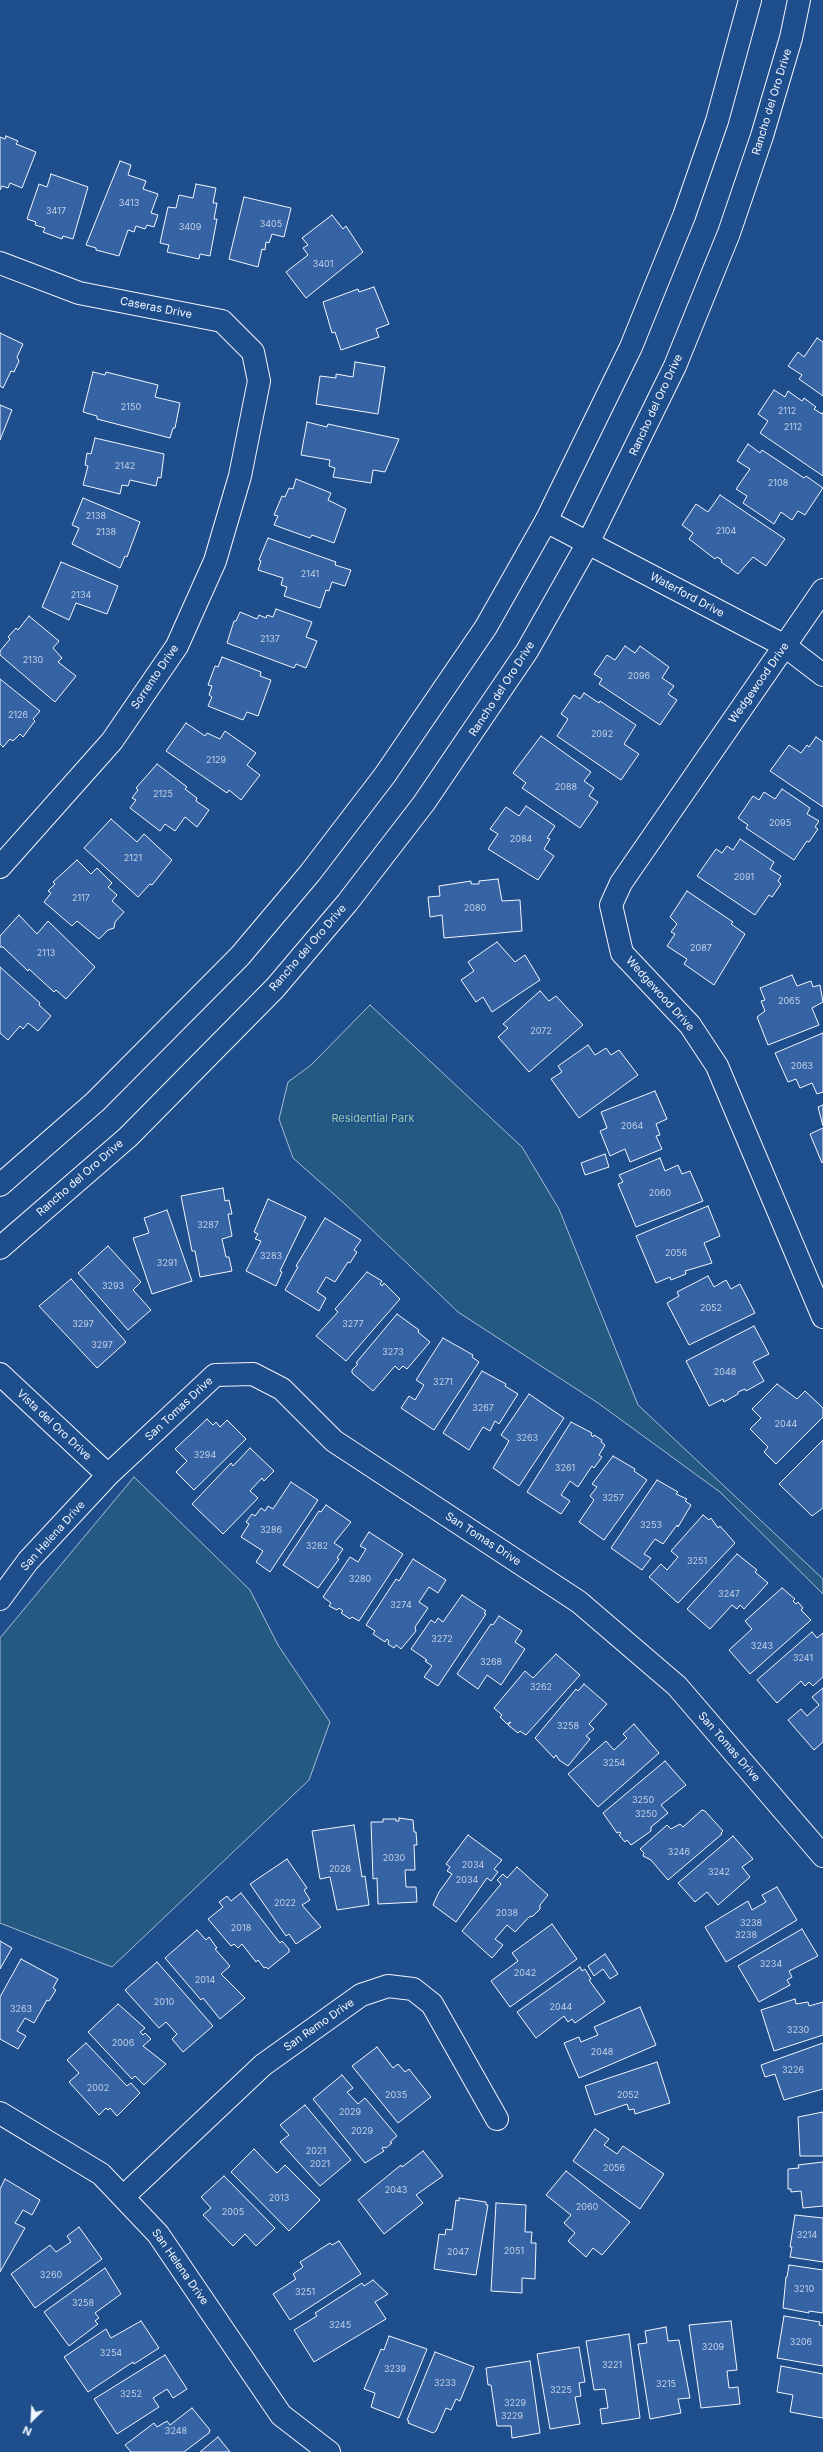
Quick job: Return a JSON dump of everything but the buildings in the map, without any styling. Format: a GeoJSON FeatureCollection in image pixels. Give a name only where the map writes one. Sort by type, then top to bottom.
{"type":"FeatureCollection","features":[{"type":"Feature","properties":{"kind":"street"},"geometry":{"type":"LineString","coordinates":[[0,1185],[95,1102],[240,956],[310,874],[385,775],[443,693],[486,626],[546,521],[628,353],[684,216],[717,122],[750,0]]}},
{"type":"Feature","properties":{"kind":"street","name":"Rancho del Oro Drive"},"geometry":{"type":"LineString","coordinates":[[0,1248],[128,1137],[189,1077],[275,988],[347,903],[424,803],[482,720],[527,651],[588,543],[675,366],[729,233],[762,136],[791,38],[799,0]]}},
{"type":"Feature","properties":{"kind":"street","name":"Caseras Drive"},"geometry":{"type":"LineString","coordinates":[[0,263],[79,294],[222,321],[253,352],[259,381],[253,402]]}},
{"type":"Feature","properties":{"kind":"street","name":"Sorrento Drive"},"geometry":{"type":"LineString","coordinates":[[0,867],[112,741],[177,646],[214,562],[240,476],[253,402]]}},
{"type":"Feature","properties":{"kind":"street","name":"Waterford Drive"},"geometry":{"type":"LineString","coordinates":[[546,521],[785,646],[823,675]]}},
{"type":"Feature","properties":{"kind":"street","name":"Wedgewood Drive"},"geometry":{"type":"LineString","coordinates":[[823,590],[621,883],[611,905],[622,953],[690,1025],[717,1066],[823,1317]]}},
{"type":"Feature","properties":{"kind":"street","name":"Vista del Oro Drive"},"geometry":{"type":"LineString","coordinates":[[0,1374],[108,1475]]}},
{"type":"Feature","properties":{"kind":"street","name":"San Tomas Drive"},"geometry":{"type":"LineString","coordinates":[[108,1475],[215,1375],[253,1374],[282,1389],[334,1441],[579,1602],[677,1686],[823,1856]]}},
{"type":"Feature","properties":{"kind":"street","name":"San Helena Drive"},"geometry":{"type":"LineString","coordinates":[[0,1599],[28,1561],[108,1475]]}},
{"type":"Feature","properties":{"kind":"street","name":"San Remo Drive"},"geometry":{"type":"LineString","coordinates":[[123,2197],[263,2065],[362,1995],[388,1986],[413,1989],[432,2004],[497,2119]]}},
{"type":"Feature","properties":{"kind":"street","name":"San Helena Drive"},"geometry":{"type":"LineString","coordinates":[[0,2113],[101,2174],[158,2234],[281,2415],[329,2452]]}},
{"type":"Feature","properties":{"kind":"green space","name":"Residential Park"},"geometry":{"type":"Polygon","coordinates":[[[370,1005],[522,1147],[559,1209],[638,1405],[823,1579],[823,1594],[720,1492],[598,1403],[458,1312],[345,1204],[293,1158],[279,1119],[288,1082],[311,1065],[370,1005]]]}},
{"type":"Feature","properties":{"kind":"green space"},"geometry":{"type":"Polygon","coordinates":[[[134,1477],[250,1590],[278,1645],[330,1722],[309,1780],[112,1967],[0,1923],[0,1638],[134,1477]]]}}]}
